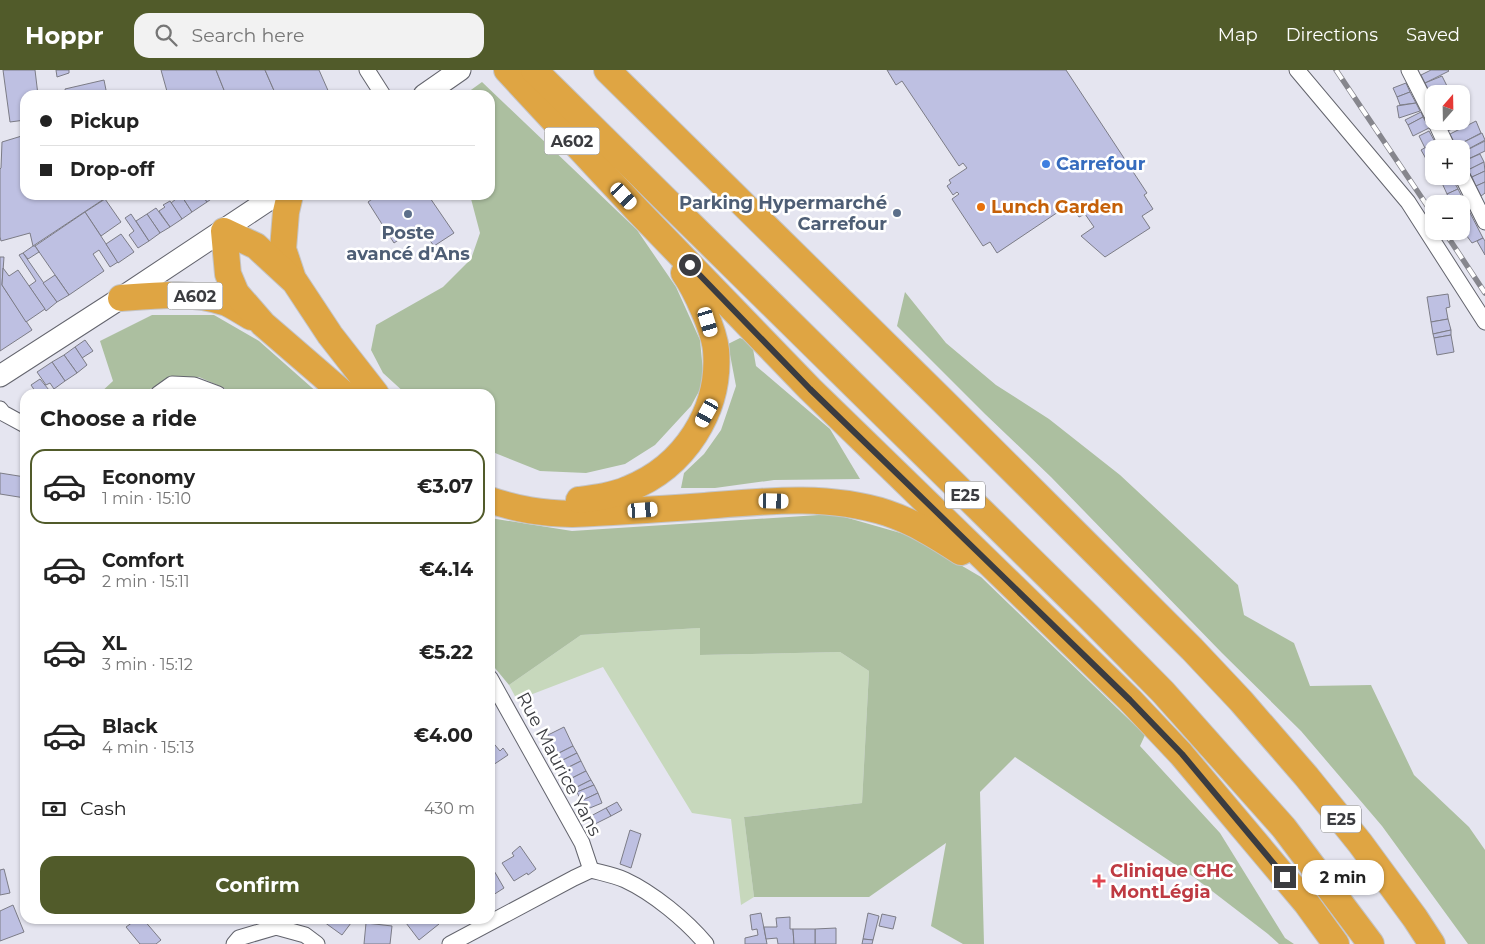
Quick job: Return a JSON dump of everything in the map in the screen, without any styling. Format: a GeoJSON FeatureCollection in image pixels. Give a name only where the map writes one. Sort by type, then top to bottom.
{"type":"FeatureCollection","features":[{"type":"Feature","properties":{"kind":"highway","name":"E25"},"geometry":{"type":"LineString","coordinates":[[534,70],[1163,692],[1284,828],[1371,944]]}},
{"type":"Feature","properties":{"kind":"highway","name":"E25"},"geometry":{"type":"LineString","coordinates":[[607,70],[942,400],[1235,694],[1306,776],[1360,844],[1432,944]]}},
{"type":"Feature","properties":{"kind":"highway","name":"A602"},"geometry":{"type":"LineString","coordinates":[[495,486],[528,497],[578,500],[608,496],[628,489],[669,465],[685,448],[707,413],[713,391],[716,368],[716,348],[708,322],[688,279],[637,210],[507,71]]}},
{"type":"Feature","properties":{"kind":"highway"},"geometry":{"type":"LineString","coordinates":[[289,200],[283,249],[294,282]]}},
{"type":"Feature","properties":{"kind":"highway"},"geometry":{"type":"LineString","coordinates":[[637,210],[810,389],[1130,700],[1182,754],[1307,904],[1336,944]]}},
{"type":"Feature","properties":{"kind":"highway","name":"A602"},"geometry":{"type":"LineString","coordinates":[[224,231],[228,274],[236,293],[263,324],[338,389]]}},
{"type":"Feature","properties":{"kind":"highway"},"geometry":{"type":"LineString","coordinates":[[224,231],[256,246],[294,282],[330,335],[372,389]]}},
{"type":"Feature","properties":{"kind":"highway","name":"A602"},"geometry":{"type":"LineString","coordinates":[[122,298],[188,295],[210,298],[228,304],[263,324]]}},
{"type":"Feature","properties":{"kind":"highway"},"geometry":{"type":"LineString","coordinates":[[495,502],[509,507],[542,513],[572,514],[774,501],[820,502],[858,506],[887,514],[939,537],[982,565],[1018,599],[1057,629]]}},
{"type":"Feature","properties":{"kind":"main road"},"geometry":{"type":"LineString","coordinates":[[431,90],[460,70]]}},
{"type":"Feature","properties":{"kind":"main road"},"geometry":{"type":"LineString","coordinates":[[0,376],[122,298],[269,200]]}},
{"type":"Feature","properties":{"kind":"street"},"geometry":{"type":"LineString","coordinates":[[366,70],[380,90]]}},
{"type":"Feature","properties":{"kind":"street"},"geometry":{"type":"LineString","coordinates":[[1298,70],[1408,202],[1485,322]]}},
{"type":"Feature","properties":{"kind":"street"},"geometry":{"type":"LineString","coordinates":[[1409,70],[1425,102]]}},
{"type":"Feature","properties":{"kind":"street"},"geometry":{"type":"LineString","coordinates":[[1466,185],[1485,222]]}},
{"type":"Feature","properties":{"kind":"street"},"geometry":{"type":"LineString","coordinates":[[165,389],[172,384],[194,385],[205,389]]}},
{"type":"Feature","properties":{"kind":"street"},"geometry":{"type":"LineString","coordinates":[[1,412],[20,422]]}},
{"type":"Feature","properties":{"kind":"street","name":"Rue Maurice Yans"},"geometry":{"type":"LineString","coordinates":[[495,687],[582,843],[591,870]]}},
{"type":"Feature","properties":{"kind":"street"},"geometry":{"type":"LineString","coordinates":[[495,920],[591,870],[624,879],[661,902],[696,932],[706,944]]}},
{"type":"Feature","properties":{"kind":"street"},"geometry":{"type":"LineString","coordinates":[[450,944],[488,924]]}},
{"type":"Feature","properties":{"kind":"street"},"geometry":{"type":"LineString","coordinates":[[234,944],[239,938],[276,927],[305,935],[317,944]]}},
{"type":"Feature","properties":{"kind":"green space"},"geometry":{"type":"Polygon","coordinates":[[[482,82],[490,90],[471,90],[482,82]]]}},
{"type":"Feature","properties":{"kind":"green space"},"geometry":{"type":"Polygon","coordinates":[[[495,94],[637,230],[676,287],[700,340],[704,382],[691,406],[655,445],[625,464],[586,473],[540,471],[495,453],[495,389],[401,389],[383,373],[371,350],[376,325],[443,287],[471,259],[480,233],[471,200],[495,200],[495,94]]]}},
{"type":"Feature","properties":{"kind":"green space"},"geometry":{"type":"Polygon","coordinates":[[[905,292],[946,343],[996,385],[1049,419],[1120,475],[1238,585],[1244,615],[1294,643],[1310,686],[1371,685],[1414,775],[1469,827],[1485,850],[1485,944],[1468,944],[1382,826],[1301,731],[1222,653],[1051,477],[897,326],[905,292]]]}},
{"type":"Feature","properties":{"kind":"green space"},"geometry":{"type":"Polygon","coordinates":[[[152,315],[214,315],[259,341],[313,389],[225,389],[199,377],[173,380],[150,389],[104,389],[113,381],[100,341],[152,315]]]}},
{"type":"Feature","properties":{"kind":"green space"},"geometry":{"type":"Polygon","coordinates":[[[740,338],[752,343],[756,366],[830,429],[860,479],[774,480],[715,488],[681,488],[684,473],[704,454],[721,430],[736,386],[728,344],[740,338]]]}},
{"type":"Feature","properties":{"kind":"green space"},"geometry":{"type":"Polygon","coordinates":[[[834,514],[911,536],[981,577],[1145,735],[1140,746],[1220,833],[1285,938],[1294,944],[1279,944],[1195,878],[1015,757],[980,792],[984,944],[963,944],[931,926],[946,843],[869,897],[754,897],[744,817],[862,803],[869,671],[840,652],[700,655],[700,628],[581,635],[509,685],[495,668],[495,519],[572,531],[834,514]]]}},
{"type":"Feature","properties":{"kind":"green space"},"geometry":{"type":"Polygon","coordinates":[[[700,628],[701,655],[840,652],[869,671],[862,803],[744,817],[754,897],[741,905],[731,819],[692,813],[603,667],[517,700],[509,685],[581,635],[700,628]]]}},
{"type":"Feature","properties":{"kind":"building"},"geometry":{"type":"Polygon","coordinates":[[[3,70],[35,70],[37,90],[20,90],[20,121],[10,122],[3,70]]]}},
{"type":"Feature","properties":{"kind":"building"},"geometry":{"type":"Polygon","coordinates":[[[56,70],[69,70],[69,73],[57,77],[56,70]]]}},
{"type":"Feature","properties":{"kind":"building"},"geometry":{"type":"Polygon","coordinates":[[[161,70],[216,70],[224,90],[167,90],[161,70]]]}},
{"type":"Feature","properties":{"kind":"building"},"geometry":{"type":"Polygon","coordinates":[[[216,70],[265,70],[274,90],[224,90],[216,70]]]}},
{"type":"Feature","properties":{"kind":"building"},"geometry":{"type":"Polygon","coordinates":[[[265,70],[319,70],[328,90],[274,90],[265,70]]]}},
{"type":"Feature","properties":{"kind":"building","name":"Carrefour"},"geometry":{"type":"Polygon","coordinates":[[[887,70],[1066,70],[1147,193],[1144,195],[1153,209],[1142,216],[1150,228],[1105,257],[1081,236],[1094,227],[1085,214],[1079,217],[1070,204],[997,253],[990,242],[983,246],[952,199],[959,194],[957,192],[953,195],[947,186],[951,183],[949,180],[967,168],[963,163],[959,166],[902,81],[896,85],[887,70]]]}},
{"type":"Feature","properties":{"kind":"building"},"geometry":{"type":"Polygon","coordinates":[[[1431,70],[1449,71],[1425,83],[1421,75],[1431,70]]]}},
{"type":"Feature","properties":{"kind":"building"},"geometry":{"type":"Polygon","coordinates":[[[1442,76],[1446,85],[1426,85],[1425,83],[1442,76]]]}},
{"type":"Feature","properties":{"kind":"building"},"geometry":{"type":"Polygon","coordinates":[[[104,80],[106,90],[65,90],[104,80]]]}},
{"type":"Feature","properties":{"kind":"building"},"geometry":{"type":"Polygon","coordinates":[[[1406,83],[1410,92],[1397,97],[1393,88],[1406,83]]]}},
{"type":"Feature","properties":{"kind":"building"},"geometry":{"type":"Polygon","coordinates":[[[1410,92],[1416,103],[1400,105],[1397,97],[1410,92]]]}},
{"type":"Feature","properties":{"kind":"building"},"geometry":{"type":"Polygon","coordinates":[[[1416,103],[1420,111],[1399,118],[1397,106],[1416,103]]]}},
{"type":"Feature","properties":{"kind":"building"},"geometry":{"type":"Polygon","coordinates":[[[1421,112],[1423,117],[1408,125],[1405,120],[1421,112]]]}},
{"type":"Feature","properties":{"kind":"building"},"geometry":{"type":"Polygon","coordinates":[[[1423,117],[1425,130],[1413,136],[1408,125],[1423,117]]]}},
{"type":"Feature","properties":{"kind":"building"},"geometry":{"type":"Polygon","coordinates":[[[1476,121],[1481,133],[1468,140],[1453,140],[1450,134],[1458,130],[1470,130],[1470,124],[1476,121]]]}},
{"type":"Feature","properties":{"kind":"building"},"geometry":{"type":"Polygon","coordinates":[[[1429,131],[1434,140],[1425,140],[1425,148],[1419,136],[1429,131]]]}},
{"type":"Feature","properties":{"kind":"building"},"geometry":{"type":"Polygon","coordinates":[[[1482,133],[1485,140],[1470,148],[1470,140],[1468,140],[1482,133]]]}},
{"type":"Feature","properties":{"kind":"building"},"geometry":{"type":"Polygon","coordinates":[[[20,137],[20,200],[102,200],[33,246],[30,233],[1,241],[0,169],[2,142],[20,137]]]}},
{"type":"Feature","properties":{"kind":"building"},"geometry":{"type":"Polygon","coordinates":[[[1485,141],[1485,151],[1470,158],[1470,148],[1485,141]]]}},
{"type":"Feature","properties":{"kind":"building"},"geometry":{"type":"Polygon","coordinates":[[[1425,148],[1425,157],[1421,150],[1425,148]]]}},
{"type":"Feature","properties":{"kind":"building"},"geometry":{"type":"Polygon","coordinates":[[[1480,154],[1484,162],[1470,169],[1470,158],[1480,154]]]}},
{"type":"Feature","properties":{"kind":"building"},"geometry":{"type":"Polygon","coordinates":[[[1484,162],[1485,171],[1472,177],[1470,169],[1484,162]]]}},
{"type":"Feature","properties":{"kind":"building"},"geometry":{"type":"Polygon","coordinates":[[[1485,171],[1485,182],[1476,186],[1472,177],[1485,171]]]}},
{"type":"Feature","properties":{"kind":"building"},"geometry":{"type":"Polygon","coordinates":[[[1485,182],[1485,193],[1481,196],[1476,186],[1485,182]]]}},
{"type":"Feature","properties":{"kind":"building"},"geometry":{"type":"Polygon","coordinates":[[[1443,185],[1456,185],[1458,189],[1447,194],[1443,185]]]}},
{"type":"Feature","properties":{"kind":"building"},"geometry":{"type":"Polygon","coordinates":[[[1458,189],[1461,195],[1447,195],[1458,189]]]}},
{"type":"Feature","properties":{"kind":"building"},"geometry":{"type":"Polygon","coordinates":[[[106,200],[121,222],[101,236],[85,212],[106,200]]]}},
{"type":"Feature","properties":{"kind":"building"},"geometry":{"type":"Polygon","coordinates":[[[175,200],[184,200],[192,212],[182,219],[171,203],[175,200]]]}},
{"type":"Feature","properties":{"kind":"building"},"geometry":{"type":"Polygon","coordinates":[[[184,200],[206,200],[207,202],[192,212],[184,200]]]}},
{"type":"Feature","properties":{"kind":"building","name":"Poste avancé d'Ans"},"geometry":{"type":"Polygon","coordinates":[[[371,200],[431,200],[454,233],[434,246],[419,226],[394,243],[368,202],[371,200]]]}},
{"type":"Feature","properties":{"kind":"building"},"geometry":{"type":"Polygon","coordinates":[[[170,201],[182,219],[170,227],[159,211],[165,207],[163,205],[170,201]]]}},
{"type":"Feature","properties":{"kind":"building"},"geometry":{"type":"Polygon","coordinates":[[[156,208],[170,227],[160,233],[147,214],[156,208]]]}},
{"type":"Feature","properties":{"kind":"building"},"geometry":{"type":"Polygon","coordinates":[[[85,212],[118,262],[110,267],[99,250],[93,254],[104,271],[69,295],[35,246],[85,212]]]}},
{"type":"Feature","properties":{"kind":"building"},"geometry":{"type":"Polygon","coordinates":[[[1470,213],[1483,238],[1472,243],[1470,240],[1470,213]]]}},
{"type":"Feature","properties":{"kind":"building"},"geometry":{"type":"Polygon","coordinates":[[[131,214],[149,241],[138,248],[129,235],[134,231],[125,218],[131,214]]]}},
{"type":"Feature","properties":{"kind":"building"},"geometry":{"type":"Polygon","coordinates":[[[147,214],[160,233],[149,241],[136,221],[147,214]]]}},
{"type":"Feature","properties":{"kind":"building"},"geometry":{"type":"Polygon","coordinates":[[[121,234],[134,252],[118,263],[106,244],[121,234]]]}},
{"type":"Feature","properties":{"kind":"building"},"geometry":{"type":"Polygon","coordinates":[[[1483,238],[1485,241],[1485,255],[1477,241],[1483,238]]]}},
{"type":"Feature","properties":{"kind":"building"},"geometry":{"type":"Polygon","coordinates":[[[33,246],[39,252],[28,259],[23,253],[33,246]]]}},
{"type":"Feature","properties":{"kind":"building"},"geometry":{"type":"Polygon","coordinates":[[[23,253],[57,302],[46,311],[29,286],[36,281],[19,255],[23,253]]]}},
{"type":"Feature","properties":{"kind":"building"},"geometry":{"type":"Polygon","coordinates":[[[0,257],[4,257],[2,285],[32,330],[0,351],[0,257]]]}},
{"type":"Feature","properties":{"kind":"building"},"geometry":{"type":"Polygon","coordinates":[[[3,268],[9,276],[18,270],[45,309],[26,322],[2,285],[3,268]]]}},
{"type":"Feature","properties":{"kind":"building"},"geometry":{"type":"Polygon","coordinates":[[[55,275],[69,295],[57,302],[43,283],[55,275]]]}},
{"type":"Feature","properties":{"kind":"building"},"geometry":{"type":"Polygon","coordinates":[[[1448,294],[1450,307],[1446,308],[1448,319],[1431,322],[1427,297],[1448,294]]]}},
{"type":"Feature","properties":{"kind":"building"},"geometry":{"type":"Polygon","coordinates":[[[1448,319],[1451,330],[1433,334],[1431,322],[1448,319]]]}},
{"type":"Feature","properties":{"kind":"building"},"geometry":{"type":"Polygon","coordinates":[[[1451,330],[1451,335],[1434,338],[1433,334],[1451,330]]]}},
{"type":"Feature","properties":{"kind":"building"},"geometry":{"type":"Polygon","coordinates":[[[1451,335],[1454,352],[1437,355],[1434,338],[1451,335]]]}},
{"type":"Feature","properties":{"kind":"building"},"geometry":{"type":"Polygon","coordinates":[[[85,340],[93,351],[82,358],[75,347],[85,340]]]}},
{"type":"Feature","properties":{"kind":"building"},"geometry":{"type":"Polygon","coordinates":[[[75,347],[87,365],[77,373],[64,355],[75,347]]]}},
{"type":"Feature","properties":{"kind":"building"},"geometry":{"type":"Polygon","coordinates":[[[64,355],[77,373],[65,381],[52,362],[64,355]]]}},
{"type":"Feature","properties":{"kind":"building"},"geometry":{"type":"Polygon","coordinates":[[[52,362],[65,381],[54,389],[50,383],[46,385],[37,372],[52,362]]]}},
{"type":"Feature","properties":{"kind":"building"},"geometry":{"type":"Polygon","coordinates":[[[40,379],[48,389],[34,389],[31,385],[40,379]]]}},
{"type":"Feature","properties":{"kind":"building"},"geometry":{"type":"Polygon","coordinates":[[[0,473],[20,476],[20,497],[0,494],[0,473]]]}},
{"type":"Feature","properties":{"kind":"building"},"geometry":{"type":"Polygon","coordinates":[[[564,727],[573,746],[557,754],[548,735],[564,727]]]}},
{"type":"Feature","properties":{"kind":"building"},"geometry":{"type":"Polygon","coordinates":[[[495,745],[500,751],[503,748],[508,755],[495,764],[495,745]]]}},
{"type":"Feature","properties":{"kind":"building"},"geometry":{"type":"Polygon","coordinates":[[[573,746],[577,753],[561,761],[557,754],[573,746]]]}},
{"type":"Feature","properties":{"kind":"building"},"geometry":{"type":"Polygon","coordinates":[[[577,753],[581,761],[565,769],[561,761],[577,753]]]}},
{"type":"Feature","properties":{"kind":"building"},"geometry":{"type":"Polygon","coordinates":[[[581,761],[586,771],[570,779],[565,769],[581,761]]]}},
{"type":"Feature","properties":{"kind":"building"},"geometry":{"type":"Polygon","coordinates":[[[586,771],[591,780],[575,788],[570,779],[586,771]]]}},
{"type":"Feature","properties":{"kind":"building"},"geometry":{"type":"Polygon","coordinates":[[[591,780],[594,785],[577,792],[575,788],[591,780]]]}},
{"type":"Feature","properties":{"kind":"building"},"geometry":{"type":"Polygon","coordinates":[[[594,785],[598,793],[581,801],[577,792],[594,785]]]}},
{"type":"Feature","properties":{"kind":"building"},"geometry":{"type":"Polygon","coordinates":[[[598,793],[602,803],[585,810],[581,801],[598,793]]]}},
{"type":"Feature","properties":{"kind":"building"},"geometry":{"type":"Polygon","coordinates":[[[617,802],[622,810],[611,816],[606,808],[617,802]]]}},
{"type":"Feature","properties":{"kind":"building"},"geometry":{"type":"Polygon","coordinates":[[[606,808],[611,816],[593,825],[589,817],[606,808]]]}},
{"type":"Feature","properties":{"kind":"building"},"geometry":{"type":"Polygon","coordinates":[[[630,830],[641,834],[631,868],[620,864],[630,830]]]}},
{"type":"Feature","properties":{"kind":"building"},"geometry":{"type":"Polygon","coordinates":[[[520,846],[536,869],[514,881],[502,863],[514,856],[512,853],[520,846]]]}},
{"type":"Feature","properties":{"kind":"building"},"geometry":{"type":"Polygon","coordinates":[[[4,869],[10,893],[0,895],[0,870],[4,869]]]}},
{"type":"Feature","properties":{"kind":"building"},"geometry":{"type":"Polygon","coordinates":[[[495,872],[504,888],[495,894],[495,872]]]}},
{"type":"Feature","properties":{"kind":"building"},"geometry":{"type":"Polygon","coordinates":[[[13,905],[24,932],[0,941],[0,911],[13,905]]]}},
{"type":"Feature","properties":{"kind":"building"},"geometry":{"type":"Polygon","coordinates":[[[761,913],[767,944],[745,944],[745,938],[758,935],[757,929],[752,930],[750,915],[761,913]]]}},
{"type":"Feature","properties":{"kind":"building"},"geometry":{"type":"Polygon","coordinates":[[[868,913],[879,916],[873,940],[863,939],[868,913]]]}},
{"type":"Feature","properties":{"kind":"building"},"geometry":{"type":"Polygon","coordinates":[[[882,914],[896,917],[893,929],[879,926],[882,914]]]}},
{"type":"Feature","properties":{"kind":"building"},"geometry":{"type":"Polygon","coordinates":[[[790,917],[790,929],[793,929],[794,944],[778,944],[777,938],[766,939],[764,927],[777,927],[776,918],[790,917]]]}},
{"type":"Feature","properties":{"kind":"building"},"geometry":{"type":"Polygon","coordinates":[[[130,924],[147,924],[161,940],[156,944],[140,944],[126,927],[130,924]]]}},
{"type":"Feature","properties":{"kind":"building"},"geometry":{"type":"Polygon","coordinates":[[[327,924],[350,924],[342,935],[327,924]]]}},
{"type":"Feature","properties":{"kind":"building"},"geometry":{"type":"Polygon","coordinates":[[[366,924],[392,926],[390,944],[364,944],[366,924]]]}},
{"type":"Feature","properties":{"kind":"building"},"geometry":{"type":"Polygon","coordinates":[[[407,924],[439,924],[419,940],[407,924]]]}},
{"type":"Feature","properties":{"kind":"building"},"geometry":{"type":"Polygon","coordinates":[[[836,928],[836,944],[815,944],[815,929],[836,928]]]}},
{"type":"Feature","properties":{"kind":"building"},"geometry":{"type":"Polygon","coordinates":[[[793,929],[815,929],[815,944],[794,944],[793,929]]]}},
{"type":"Feature","properties":{"kind":"building"},"geometry":{"type":"Polygon","coordinates":[[[863,939],[873,940],[872,944],[862,944],[863,939]]]}},
{"type":"Feature","properties":{"kind":"railway"},"geometry":{"type":"LineString","coordinates":[[1336,70],[1425,203]]}},
{"type":"Feature","properties":{"kind":"railway"},"geometry":{"type":"LineString","coordinates":[[1450,240],[1485,293]]}},
{"type":"Feature","properties":{"kind":"place","name":"Carrefour"},"geometry":{"type":"Point","coordinates":[1046,164]}},
{"type":"Feature","properties":{"kind":"place","name":"Lunch Garden"},"geometry":{"type":"Point","coordinates":[981,207]}},
{"type":"Feature","properties":{"kind":"place","name":"Parking Hypermarché Carrefour"},"geometry":{"type":"Point","coordinates":[897,213]}},
{"type":"Feature","properties":{"kind":"place","name":"Poste avancé d'Ans"},"geometry":{"type":"Point","coordinates":[408,214]}},
{"type":"Feature","properties":{"kind":"place","name":"Clinique CHC MontLégia"},"geometry":{"type":"Point","coordinates":[1099,881]}},
{"type":"Feature","properties":{"kind":"route"},"geometry":{"type":"LineString","coordinates":[[690,265],[810,389],[1130,700],[1182,754],[1285,877]]}}]}
